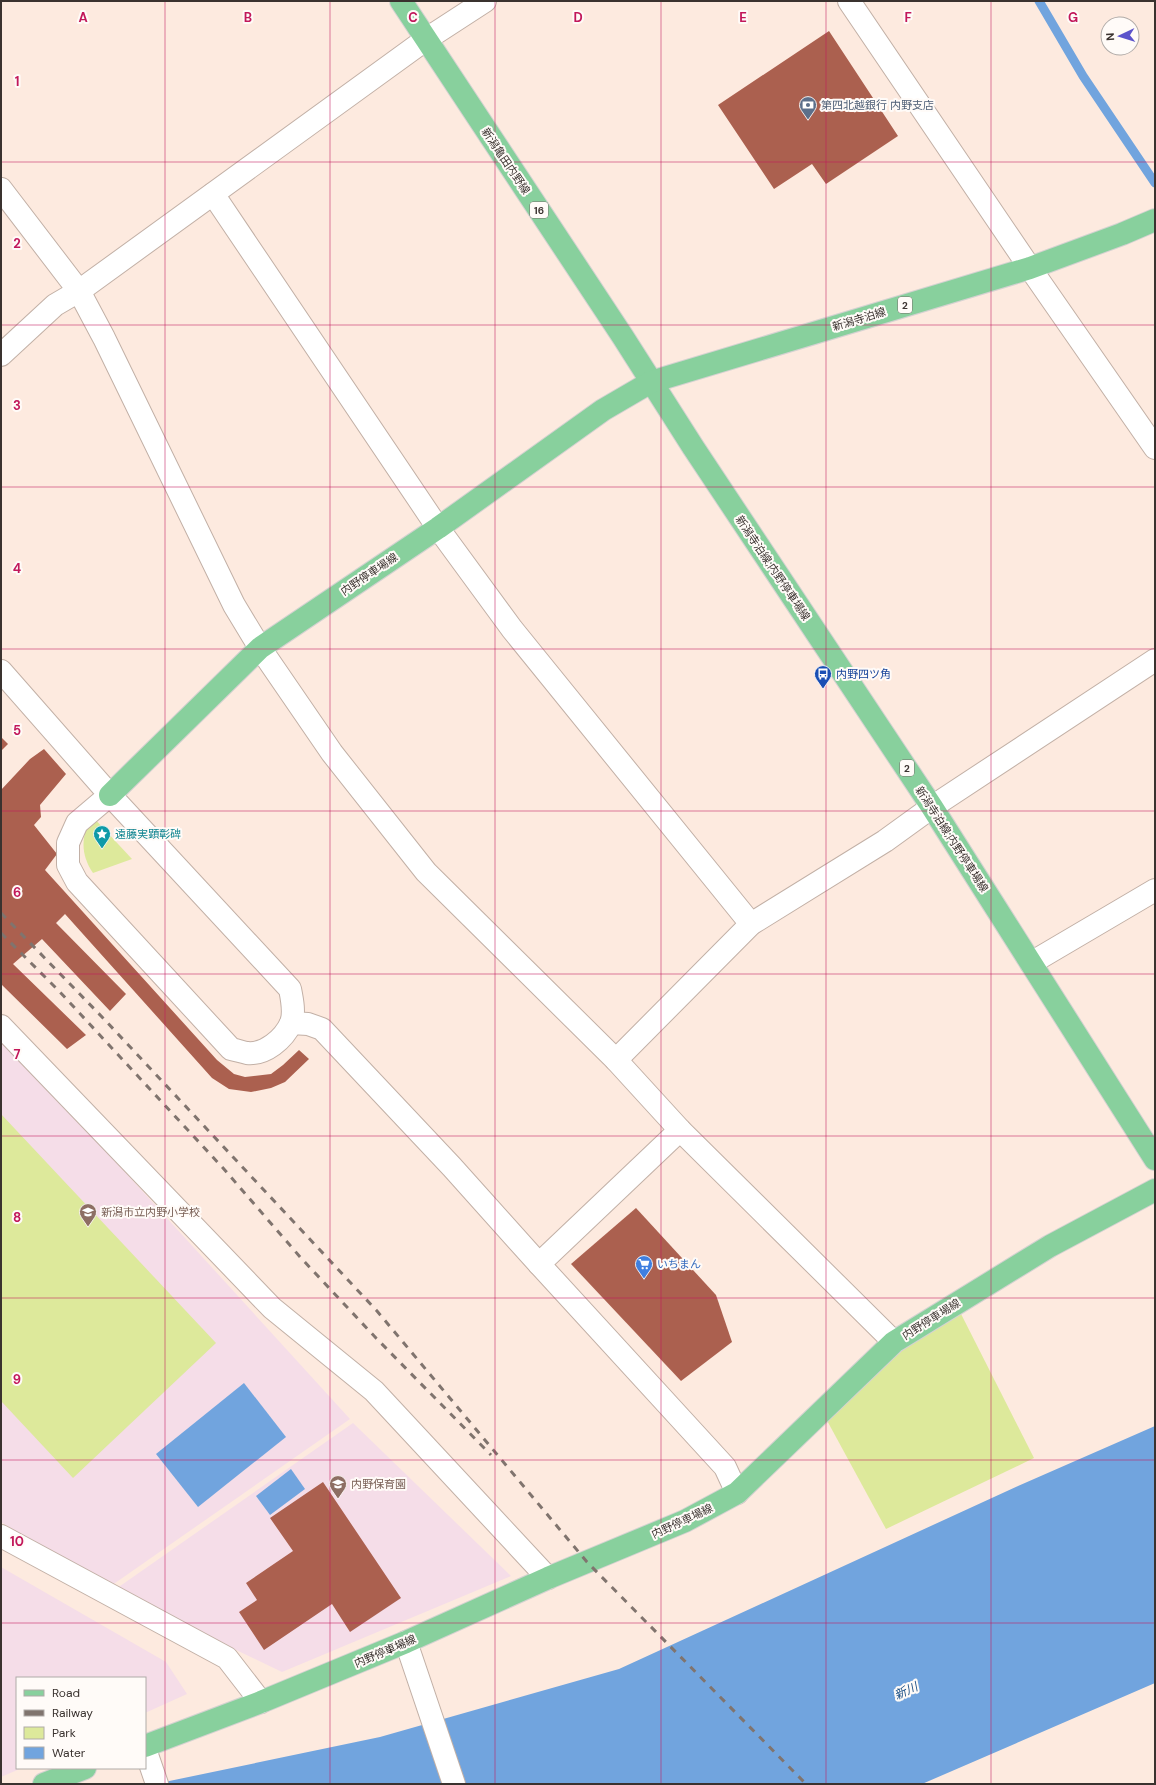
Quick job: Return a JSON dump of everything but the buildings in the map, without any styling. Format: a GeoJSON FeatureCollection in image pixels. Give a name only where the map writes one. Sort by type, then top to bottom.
{"type":"FeatureCollection","features":[{"type":"Feature","properties":{"kind":"main road","name":"新潟亀田内野線"},"geometry":{"type":"LineString","coordinates":[[401,1],[425,40],[651,382]]}},
{"type":"Feature","properties":{"kind":"main road","name":"新潟寺泊線"},"geometry":{"type":"LineString","coordinates":[[651,382],[1030,268],[1122,234],[1155,220]]}},
{"type":"Feature","properties":{"kind":"main road","name":"内野停車場線"},"geometry":{"type":"LineString","coordinates":[[110,795],[260,648],[438,528],[604,410],[651,382]]}},
{"type":"Feature","properties":{"kind":"main road","name":"新潟寺泊線;内野停車場線"},"geometry":{"type":"LineString","coordinates":[[651,382],[693,448],[932,807],[1155,1159]]}},
{"type":"Feature","properties":{"kind":"main road","name":"内野停車場線"},"geometry":{"type":"LineString","coordinates":[[146,1746],[261,1702],[406,1642],[548,1578],[685,1521],[737,1494],[894,1342],[1050,1246],[1155,1190]]}},
{"type":"Feature","properties":{"kind":"main road"},"geometry":{"type":"LineString","coordinates":[[44,1784],[82,1769]]}},
{"type":"Feature","properties":{"kind":"street"},"geometry":{"type":"LineString","coordinates":[[1,355],[55,305],[80,291],[425,40],[485,1]]}},
{"type":"Feature","properties":{"kind":"street"},"geometry":{"type":"LineString","coordinates":[[849,1],[1030,268],[1155,448]]}},
{"type":"Feature","properties":{"kind":"street"},"geometry":{"type":"LineString","coordinates":[[1,189],[80,291],[234,605],[260,648],[332,752],[426,872],[616,1060],[680,1130],[894,1342]]}},
{"type":"Feature","properties":{"kind":"street"},"geometry":{"type":"LineString","coordinates":[[213,194],[438,528],[512,629],[751,924]]}},
{"type":"Feature","properties":{"kind":"street"},"geometry":{"type":"LineString","coordinates":[[616,1060],[751,924],[885,841],[932,807],[1155,660]]}},
{"type":"Feature","properties":{"kind":"street"},"geometry":{"type":"LineString","coordinates":[[1,671],[110,795],[290,989],[293,1002],[291,1022],[278,1042],[262,1050],[247,1053],[231,1049],[77,882],[68,865],[68,843],[76,824],[110,795]]}},
{"type":"Feature","properties":{"kind":"street"},"geometry":{"type":"LineString","coordinates":[[1031,962],[1155,890]]}},
{"type":"Feature","properties":{"kind":"street"},"geometry":{"type":"LineString","coordinates":[[291,1022],[308,1024],[322,1029],[452,1167],[725,1467],[737,1494]]}},
{"type":"Feature","properties":{"kind":"street"},"geometry":{"type":"LineString","coordinates":[[1,1026],[272,1308],[374,1391],[548,1578]]}},
{"type":"Feature","properties":{"kind":"street"},"geometry":{"type":"LineString","coordinates":[[539,1264],[680,1130]]}},
{"type":"Feature","properties":{"kind":"street"},"geometry":{"type":"LineString","coordinates":[[1,1536],[227,1658],[261,1702]]}},
{"type":"Feature","properties":{"kind":"street"},"geometry":{"type":"LineString","coordinates":[[406,1642],[454,1784]]}},
{"type":"Feature","properties":{"kind":"street"},"geometry":{"type":"LineString","coordinates":[[146,1752],[157,1784]]}},
{"type":"Feature","properties":{"kind":"shaded area","name":"新潟市立内野小学校"},"geometry":{"type":"Polygon","coordinates":[[[1,1036],[350,1419],[108,1588],[1,1522],[1,1036]]]}},
{"type":"Feature","properties":{"kind":"shaded area","name":"内野保育園"},"geometry":{"type":"Polygon","coordinates":[[[353,1423],[511,1576],[282,1672],[113,1591],[353,1423]]]}},
{"type":"Feature","properties":{"kind":"shaded area"},"geometry":{"type":"Polygon","coordinates":[[[1,1567],[166,1662],[187,1694],[146,1713],[146,1677],[16,1677],[16,1769],[20,1769],[1,1777],[1,1567]]]}},
{"type":"Feature","properties":{"kind":"green space"},"geometry":{"type":"Polygon","coordinates":[[[92,816],[132,859],[93,873],[84,852],[84,837],[88,823],[92,816]]]}},
{"type":"Feature","properties":{"kind":"green space"},"geometry":{"type":"Polygon","coordinates":[[[1,1114],[216,1343],[73,1478],[1,1401],[1,1114]]]}},
{"type":"Feature","properties":{"kind":"green space"},"geometry":{"type":"Polygon","coordinates":[[[957,1306],[1034,1458],[886,1529],[824,1415],[957,1306]]]}},
{"type":"Feature","properties":{"kind":"water"},"geometry":{"type":"Polygon","coordinates":[[[244,1383],[286,1437],[198,1507],[156,1454],[244,1383]]]}},
{"type":"Feature","properties":{"kind":"water","name":"新川"},"geometry":{"type":"Polygon","coordinates":[[[1155,1426],[1155,1683],[922,1784],[155,1784],[380,1737],[619,1669],[1018,1486],[1155,1426]]]}},
{"type":"Feature","properties":{"kind":"water"},"geometry":{"type":"Polygon","coordinates":[[[291,1469],[305,1489],[270,1515],[256,1496],[291,1469]]]}},
{"type":"Feature","properties":{"kind":"waterway"},"geometry":{"type":"LineString","coordinates":[[1039,1],[1083,76],[1155,183]]}},
{"type":"Feature","properties":{"kind":"railway"},"geometry":{"type":"LineString","coordinates":[[1,913],[104,1019],[377,1311],[587,1562],[806,1784]]}},
{"type":"Feature","properties":{"kind":"railway"},"geometry":{"type":"LineString","coordinates":[[1,933],[59,991],[223,1168],[301,1258],[376,1338],[491,1455]]}},
{"type":"Feature","properties":{"kind":"place","name":"第四北越銀行 内野支店"},"geometry":{"type":"Point","coordinates":[808,120]}},
{"type":"Feature","properties":{"kind":"place","name":"内野四ツ角"},"geometry":{"type":"Point","coordinates":[823,689]}},
{"type":"Feature","properties":{"kind":"place","name":"遠藤実顕彰碑"},"geometry":{"type":"Point","coordinates":[102,849]}},
{"type":"Feature","properties":{"kind":"place","name":"新潟市立内野小学校"},"geometry":{"type":"Point","coordinates":[88,1227]}},
{"type":"Feature","properties":{"kind":"place","name":"いちまん"},"geometry":{"type":"Point","coordinates":[644,1279]}},
{"type":"Feature","properties":{"kind":"place","name":"内野保育園"},"geometry":{"type":"Point","coordinates":[338,1499]}}]}
